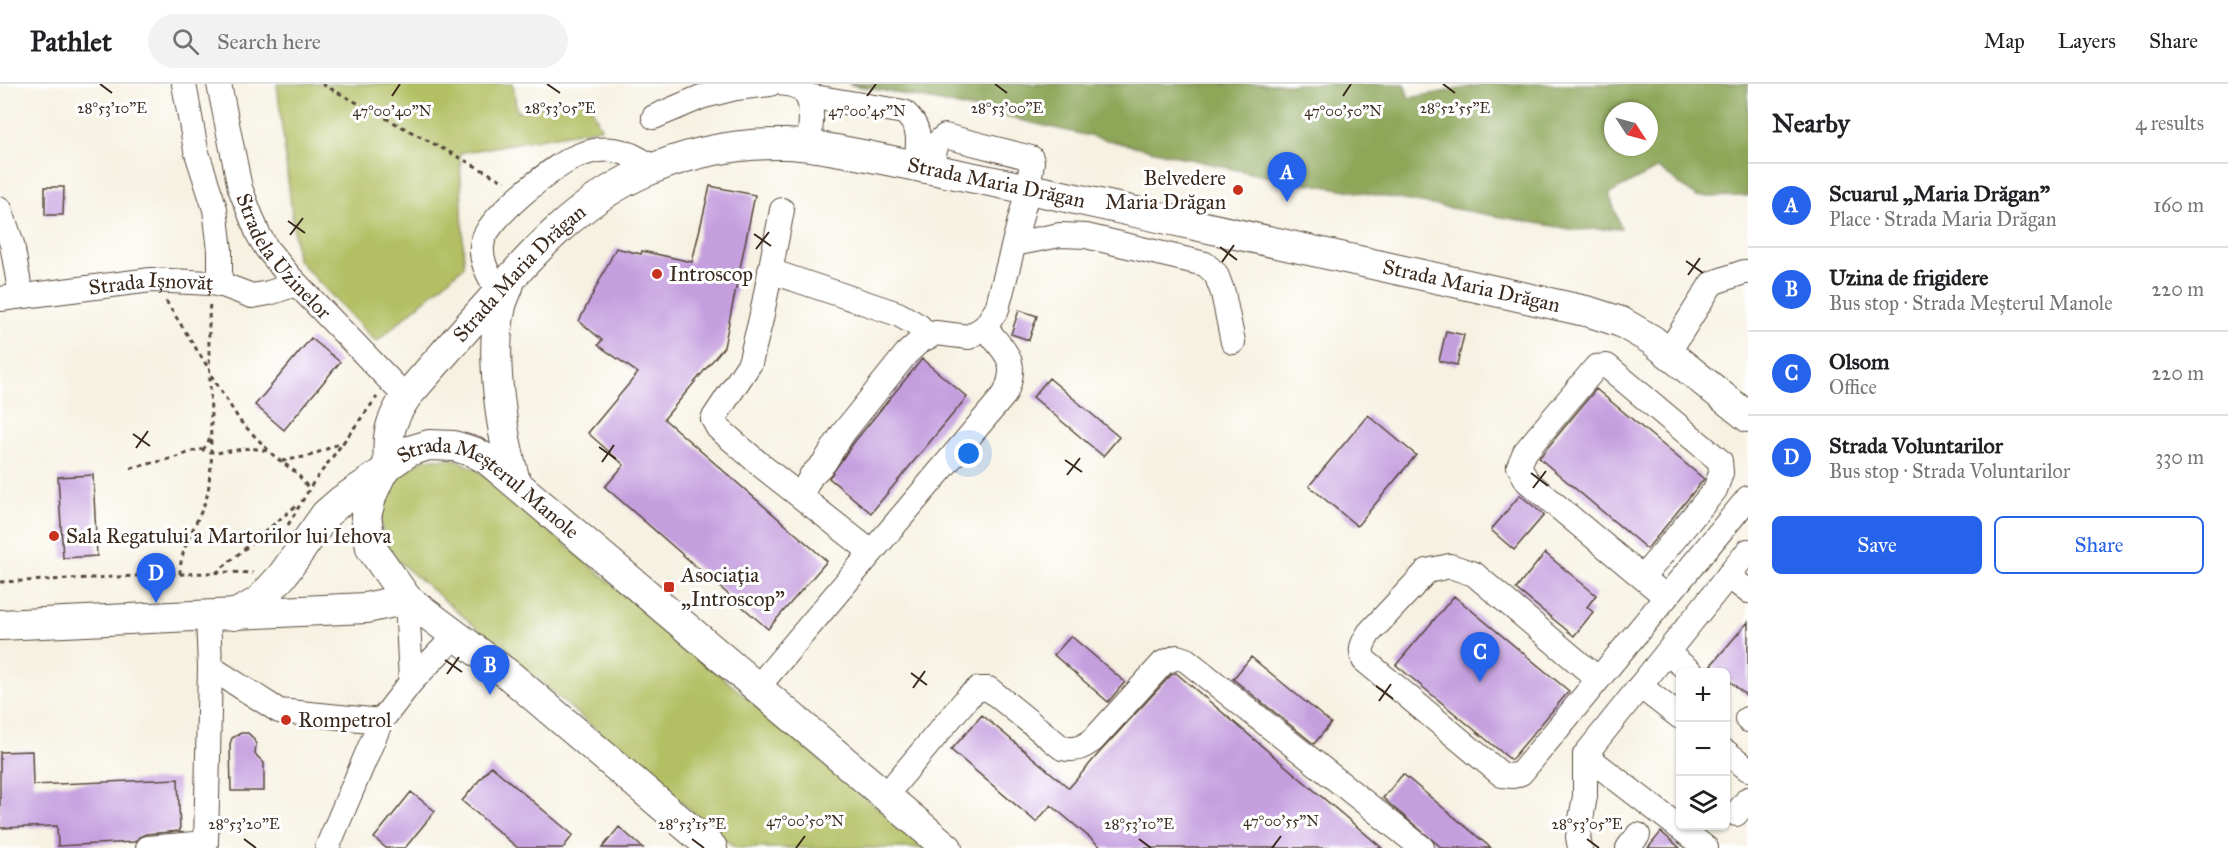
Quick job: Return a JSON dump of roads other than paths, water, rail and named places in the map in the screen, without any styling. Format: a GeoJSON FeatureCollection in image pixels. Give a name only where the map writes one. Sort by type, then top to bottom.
{"type":"FeatureCollection","features":[{"type":"Feature","properties":{"kind":"main road","name":"Strada Maria Drăgan"},"geometry":{"type":"LineString","coordinates":[[385,470],[389,431],[394,416],[392,397],[505,284],[552,233],[575,213],[609,190],[654,168],[703,151],[757,144],[809,146],[923,167],[1282,243],[1590,312],[1621,322],[1652,340],[1748,417]]}},
{"type":"Feature","properties":{"kind":"main road"},"geometry":{"type":"LineString","coordinates":[[505,284],[498,347],[503,429],[515,481]]}},
{"type":"Feature","properties":{"kind":"main road"},"geometry":{"type":"LineString","coordinates":[[392,397],[422,428],[454,446]]}},
{"type":"Feature","properties":{"kind":"main road","name":"Strada Meșterul Manole"},"geometry":{"type":"LineString","coordinates":[[712,848],[508,675],[407,599],[371,548],[366,516],[372,494],[385,470],[409,451],[429,445],[454,446],[474,452],[488,460],[947,848]]}},
{"type":"Feature","properties":{"kind":"main road"},"geometry":{"type":"LineString","coordinates":[[221,615],[258,602],[282,576],[326,514],[385,470]]}},
{"type":"Feature","properties":{"kind":"main road"},"geometry":{"type":"LineString","coordinates":[[0,625],[366,608],[407,599]]}},
{"type":"Feature","properties":{"kind":"street"},"geometry":{"type":"LineString","coordinates":[[184,84],[196,150],[215,209],[220,250],[215,284]]}},
{"type":"Feature","properties":{"kind":"street","name":"Stradela Uzinelor"},"geometry":{"type":"LineString","coordinates":[[219,84],[240,188],[250,218],[267,249],[392,397]]}},
{"type":"Feature","properties":{"kind":"street"},"geometry":{"type":"LineString","coordinates":[[790,86],[811,107],[809,146]]}},
{"type":"Feature","properties":{"kind":"street"},"geometry":{"type":"LineString","coordinates":[[654,117],[701,97],[736,88],[790,86],[904,112],[919,132],[923,167]]}},
{"type":"Feature","properties":{"kind":"street"},"geometry":{"type":"LineString","coordinates":[[505,284],[488,274],[482,254],[483,240],[490,227],[544,176],[572,158],[593,151],[612,150],[634,156],[654,168]]}},
{"type":"Feature","properties":{"kind":"street"},"geometry":{"type":"LineString","coordinates":[[801,496],[843,432],[906,354],[920,341],[936,333],[969,337],[985,327],[997,309],[1028,189]]}},
{"type":"Feature","properties":{"kind":"street"},"geometry":{"type":"LineString","coordinates":[[0,209],[15,254],[11,297]]}},
{"type":"Feature","properties":{"kind":"street"},"geometry":{"type":"LineString","coordinates":[[782,210],[750,363],[713,418],[718,428],[763,467],[871,552]]}},
{"type":"Feature","properties":{"kind":"street"},"geometry":{"type":"LineString","coordinates":[[1014,244],[1060,235],[1086,236],[1205,264],[1216,274],[1223,293],[1233,342]]}},
{"type":"Feature","properties":{"kind":"street"},"geometry":{"type":"LineString","coordinates":[[770,271],[898,314],[919,326],[928,337]]}},
{"type":"Feature","properties":{"kind":"street"},"geometry":{"type":"LineString","coordinates":[[1668,353],[1712,283],[1748,272]]}},
{"type":"Feature","properties":{"kind":"street","name":"Strada Ișnovăț"},"geometry":{"type":"LineString","coordinates":[[11,297],[151,280],[215,284],[252,296],[296,284]]}},
{"type":"Feature","properties":{"kind":"street"},"geometry":{"type":"LineString","coordinates":[[757,688],[1005,394],[1011,379],[1011,360],[985,327]]}},
{"type":"Feature","properties":{"kind":"street"},"geometry":{"type":"LineString","coordinates":[[1643,577],[1715,490],[1721,473],[1720,461],[1607,366],[1596,366],[1525,452],[1519,466],[1527,481],[1666,597]]}},
{"type":"Feature","properties":{"kind":"street"},"geometry":{"type":"LineString","coordinates":[[1598,679],[1474,574],[1450,566],[1427,571],[1369,633],[1361,653],[1364,660],[1502,775],[1513,776],[1521,773],[1748,498]]}},
{"type":"Feature","properties":{"kind":"street"},"geometry":{"type":"LineString","coordinates":[[1580,848],[1578,837],[1585,796],[1586,755],[1748,551]]}},
{"type":"Feature","properties":{"kind":"street"},"geometry":{"type":"LineString","coordinates":[[1728,576],[1748,591]]}},
{"type":"Feature","properties":{"kind":"street"},"geometry":{"type":"LineString","coordinates":[[407,599],[411,682]]}},
{"type":"Feature","properties":{"kind":"street"},"geometry":{"type":"LineString","coordinates":[[148,848],[206,843],[210,667],[221,615]]}},
{"type":"Feature","properties":{"kind":"street"},"geometry":{"type":"LineString","coordinates":[[327,848],[381,722],[411,682],[456,634]]}},
{"type":"Feature","properties":{"kind":"street"},"geometry":{"type":"LineString","coordinates":[[1667,653],[1686,668]]}},
{"type":"Feature","properties":{"kind":"street"},"geometry":{"type":"LineString","coordinates":[[885,795],[978,689],[989,689],[1062,748],[1073,750],[1084,747],[1093,740],[1163,663],[1177,657],[1186,660],[1422,848]]}},
{"type":"Feature","properties":{"kind":"street"},"geometry":{"type":"LineString","coordinates":[[210,667],[279,711],[381,722]]}},
{"type":"Feature","properties":{"kind":"street"},"geometry":{"type":"LineString","coordinates":[[1640,686],[1676,714]]}},
{"type":"Feature","properties":{"kind":"street"},"geometry":{"type":"LineString","coordinates":[[1586,755],[1706,848]]}},
{"type":"Feature","properties":{"kind":"street"},"geometry":{"type":"LineString","coordinates":[[1730,756],[1748,769]]}},
{"type":"Feature","properties":{"kind":"place","name":"Belvedere Maria Drăgan"},"geometry":{"type":"Point","coordinates":[1238,190]}},
{"type":"Feature","properties":{"kind":"place","name":"Scuarul „Maria Drăgan”"},"geometry":{"type":"Point","coordinates":[1287,202]}},
{"type":"Feature","properties":{"kind":"place","name":"Introscop"},"geometry":{"type":"Point","coordinates":[657,274]}},
{"type":"Feature","properties":{"kind":"place","name":"Sala Regatului a Martorilor lui Iehova"},"geometry":{"type":"Point","coordinates":[54,536]}},
{"type":"Feature","properties":{"kind":"place","name":"Asociația „Introscop”"},"geometry":{"type":"Point","coordinates":[669,587]}},
{"type":"Feature","properties":{"kind":"place","name":"Strada Voluntarilor"},"geometry":{"type":"Point","coordinates":[156,603]}},
{"type":"Feature","properties":{"kind":"place","name":"Olsom"},"geometry":{"type":"Point","coordinates":[1480,682]}},
{"type":"Feature","properties":{"kind":"place","name":"Uzina de frigidere"},"geometry":{"type":"Point","coordinates":[490,695]}},
{"type":"Feature","properties":{"kind":"place","name":"Rompetrol"},"geometry":{"type":"Point","coordinates":[286,720]}}]}
